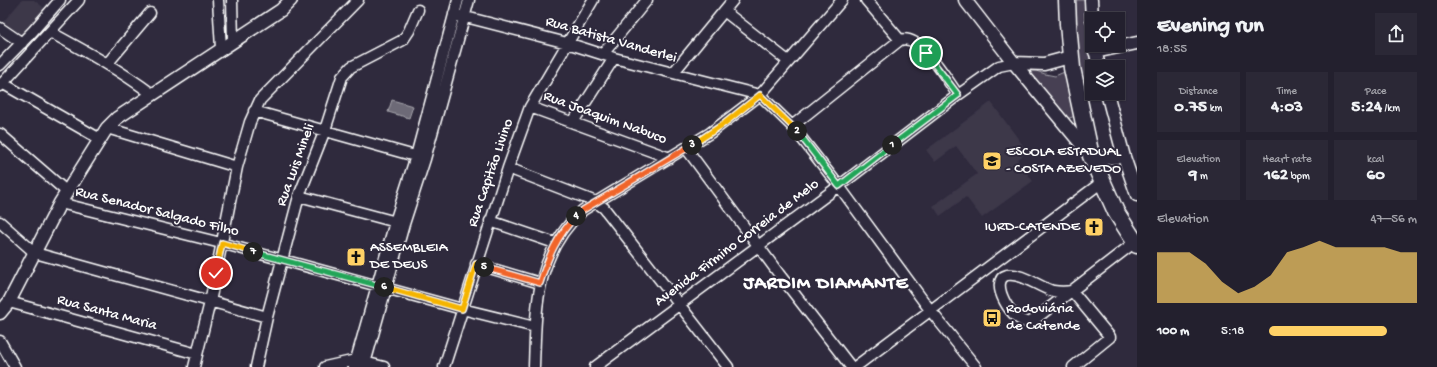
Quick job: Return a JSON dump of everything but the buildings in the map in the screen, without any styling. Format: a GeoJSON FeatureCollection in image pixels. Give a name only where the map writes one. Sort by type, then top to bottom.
{"type":"FeatureCollection","features":[{"type":"Feature","properties":{"kind":"main road"},"geometry":{"type":"LineString","coordinates":[[1067,0],[1070,57],[1091,156],[1116,212],[1136,244]]}},
{"type":"Feature","properties":{"kind":"street"},"geometry":{"type":"LineString","coordinates":[[0,66],[60,0]]}},
{"type":"Feature","properties":{"kind":"street"},"geometry":{"type":"LineString","coordinates":[[79,0],[1,85],[100,139]]}},
{"type":"Feature","properties":{"kind":"street"},"geometry":{"type":"LineString","coordinates":[[218,0],[221,48]]}},
{"type":"Feature","properties":{"kind":"street"},"geometry":{"type":"LineString","coordinates":[[232,0],[233,41]]}},
{"type":"Feature","properties":{"kind":"street"},"geometry":{"type":"LineString","coordinates":[[0,312],[9,302],[60,203],[100,139],[117,118],[221,48],[281,10],[291,0]]}},
{"type":"Feature","properties":{"kind":"street"},"geometry":{"type":"LineString","coordinates":[[194,367],[210,302],[237,167],[254,110],[260,100],[358,0]]}},
{"type":"Feature","properties":{"kind":"street"},"geometry":{"type":"LineString","coordinates":[[421,157],[458,0]]}},
{"type":"Feature","properties":{"kind":"street"},"geometry":{"type":"LineString","coordinates":[[360,364],[400,223],[469,0]]}},
{"type":"Feature","properties":{"kind":"street","name":"Rua Capitão Livino"},"geometry":{"type":"LineString","coordinates":[[444,367],[490,221],[530,107],[593,0]]}},
{"type":"Feature","properties":{"kind":"street"},"geometry":{"type":"LineString","coordinates":[[603,54],[647,0]]}},
{"type":"Feature","properties":{"kind":"street"},"geometry":{"type":"LineString","coordinates":[[673,74],[733,0]]}},
{"type":"Feature","properties":{"kind":"street"},"geometry":{"type":"LineString","coordinates":[[534,367],[535,327],[540,283],[555,243],[575,217],[583,210],[725,123],[760,95],[842,0]]}},
{"type":"Feature","properties":{"kind":"street"},"geometry":{"type":"LineString","coordinates":[[866,0],[900,40]]}},
{"type":"Feature","properties":{"kind":"street"},"geometry":{"type":"LineString","coordinates":[[965,0],[1014,63],[1091,156],[1124,158]]}},
{"type":"Feature","properties":{"kind":"street"},"geometry":{"type":"LineString","coordinates":[[1091,0],[1092,12]]}},
{"type":"Feature","properties":{"kind":"street","name":"Rua Luis Mineli"},"geometry":{"type":"LineString","coordinates":[[256,367],[267,317],[299,196],[325,130],[341,80],[344,74],[360,62],[403,40],[409,31],[418,10]]}},
{"type":"Feature","properties":{"kind":"street"},"geometry":{"type":"LineString","coordinates":[[724,11],[788,61]]}},
{"type":"Feature","properties":{"kind":"street"},"geometry":{"type":"LineString","coordinates":[[107,64],[150,13]]}},
{"type":"Feature","properties":{"kind":"street","name":"Rua Batista Vanderlei"},"geometry":{"type":"LineString","coordinates":[[454,14],[567,43],[614,58],[673,74],[760,95]]}},
{"type":"Feature","properties":{"kind":"street"},"geometry":{"type":"LineString","coordinates":[[0,28],[22,43]]}},
{"type":"Feature","properties":{"kind":"street"},"geometry":{"type":"LineString","coordinates":[[50,32],[135,81],[152,94]]}},
{"type":"Feature","properties":{"kind":"street"},"geometry":{"type":"LineString","coordinates":[[792,126],[900,40],[905,38],[922,48],[933,60],[958,95]]}},
{"type":"Feature","properties":{"kind":"street"},"geometry":{"type":"LineString","coordinates":[[1125,44],[1137,43]]}},
{"type":"Feature","properties":{"kind":"street"},"geometry":{"type":"LineString","coordinates":[[1014,63],[1044,64],[1070,57]]}},
{"type":"Feature","properties":{"kind":"street"},"geometry":{"type":"LineString","coordinates":[[573,122],[614,58]]}},
{"type":"Feature","properties":{"kind":"street","name":"Avenida Firmino Correia de Melo"},"geometry":{"type":"LineString","coordinates":[[595,367],[607,363],[679,305],[958,95],[999,66],[1014,63]]}},
{"type":"Feature","properties":{"kind":"street"},"geometry":{"type":"LineString","coordinates":[[760,95],[792,126],[839,186],[930,310],[976,367]]}},
{"type":"Feature","properties":{"kind":"street"},"geometry":{"type":"LineString","coordinates":[[1109,100],[1124,158],[1137,195]]}},
{"type":"Feature","properties":{"kind":"street","name":"Rua Joaquim Nabuco"},"geometry":{"type":"LineString","coordinates":[[530,107],[670,158]]}},
{"type":"Feature","properties":{"kind":"street"},"geometry":{"type":"LineString","coordinates":[[254,110],[421,157]]}},
{"type":"Feature","properties":{"kind":"street"},"geometry":{"type":"LineString","coordinates":[[108,128],[237,167]]}},
{"type":"Feature","properties":{"kind":"street"},"geometry":{"type":"LineString","coordinates":[[0,134],[67,192]]}},
{"type":"Feature","properties":{"kind":"street"},"geometry":{"type":"LineString","coordinates":[[686,148],[851,367]]}},
{"type":"Feature","properties":{"kind":"street"},"geometry":{"type":"LineString","coordinates":[[508,168],[596,202],[607,211],[728,367]]}},
{"type":"Feature","properties":{"kind":"street"},"geometry":{"type":"LineString","coordinates":[[855,367],[1102,182]]}},
{"type":"Feature","properties":{"kind":"street"},"geometry":{"type":"LineString","coordinates":[[299,196],[400,223]]}},
{"type":"Feature","properties":{"kind":"street","name":"Rua Senador Salgado Filho"},"geometry":{"type":"LineString","coordinates":[[60,203],[222,243],[462,309],[535,327]]}},
{"type":"Feature","properties":{"kind":"street"},"geometry":{"type":"LineString","coordinates":[[490,221],[555,243]]}},
{"type":"Feature","properties":{"kind":"street"},"geometry":{"type":"LineString","coordinates":[[0,222],[35,253],[267,317]]}},
{"type":"Feature","properties":{"kind":"street"},"geometry":{"type":"LineString","coordinates":[[1072,291],[1054,291],[1013,275],[1007,275],[1003,278],[1000,288],[1001,296],[1015,316],[1023,321],[1029,322],[1035,319],[1136,244]]}},
{"type":"Feature","properties":{"kind":"street"},"geometry":{"type":"LineString","coordinates":[[476,264],[540,283]]}},
{"type":"Feature","properties":{"kind":"street"},"geometry":{"type":"LineString","coordinates":[[1072,291],[1110,337],[1073,367]]}},
{"type":"Feature","properties":{"kind":"street","name":"Rua Santa Maria"},"geometry":{"type":"LineString","coordinates":[[9,302],[197,354]]}},
{"type":"Feature","properties":{"kind":"street"},"geometry":{"type":"LineString","coordinates":[[0,341],[15,367]]}},
{"type":"Feature","properties":{"kind":"street"},"geometry":{"type":"LineString","coordinates":[[325,367],[360,364],[384,367]]}},
{"type":"Feature","properties":{"kind":"shaded area"},"geometry":{"type":"Polygon","coordinates":[[[22,0],[34,0],[47,10],[22,35],[3,22],[22,0]]]}},
{"type":"Feature","properties":{"kind":"shaded area"},"geometry":{"type":"Polygon","coordinates":[[[1073,0],[1085,0],[1085,52],[1090,52],[1092,60],[1085,60],[1085,83],[1083,84],[1076,48],[1073,0]]]}},
{"type":"Feature","properties":{"kind":"shaded area"},"geometry":{"type":"Polygon","coordinates":[[[1024,70],[1036,71],[1055,76],[1069,70],[1078,115],[1064,120],[1024,70]]]}},
{"type":"Feature","properties":{"kind":"shaded area"},"geometry":{"type":"Polygon","coordinates":[[[392,100],[413,106],[409,118],[388,112],[392,100]]]}},
{"type":"Feature","properties":{"kind":"shaded area","name":"ESCOLA ESTADUAL - COSTA AZEVEDO"},"geometry":{"type":"Polygon","coordinates":[[[991,102],[1028,152],[1017,160],[1033,181],[982,218],[966,197],[940,216],[933,206],[977,174],[956,146],[935,162],[926,150],[991,102]]]}},
{"type":"Feature","properties":{"kind":"place","name":"ESCOLA ESTADUAL - COSTA AZEVEDO"},"geometry":{"type":"Point","coordinates":[992,161]}},
{"type":"Feature","properties":{"kind":"place","name":"IURD-CATENDE"},"geometry":{"type":"Point","coordinates":[1094,227]}},
{"type":"Feature","properties":{"kind":"place","name":"ASSEMBLEIA DE DEUS"},"geometry":{"type":"Point","coordinates":[356,257]}},
{"type":"Feature","properties":{"kind":"place","name":"Rodoviária de Catende"},"geometry":{"type":"Point","coordinates":[992,318]}},
{"type":"Feature","properties":{"kind":"district","name":"JARDIM DIAMANTE"},"geometry":{"type":"Point","coordinates":[826,284]}},
{"type":"Feature","properties":{"kind":"route"},"geometry":{"type":"LineString","coordinates":[[216,273],[222,243],[462,309],[476,264],[540,283],[555,243],[575,217],[583,210],[710,134],[760,95],[792,126],[839,186],[958,95],[933,60],[926,53]]}}]}
